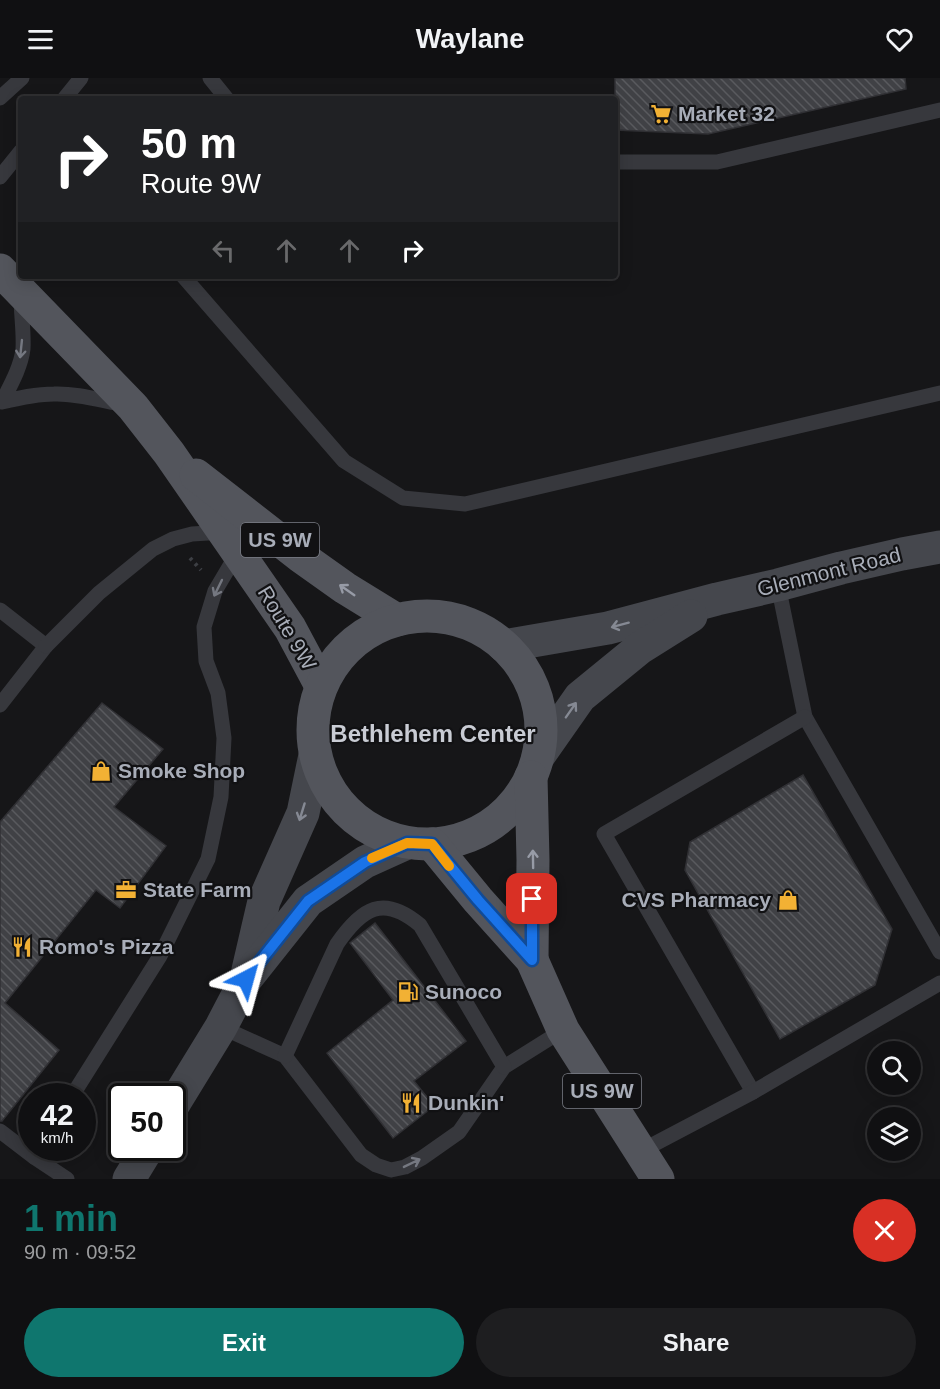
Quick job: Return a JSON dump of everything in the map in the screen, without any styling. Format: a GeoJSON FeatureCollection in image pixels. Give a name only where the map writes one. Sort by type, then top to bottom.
{"type":"FeatureCollection","features":[{"type":"Feature","properties":{"kind":"main road","name":"Route 9W"},"geometry":{"type":"LineString","coordinates":[[10,280],[133,407],[169,453],[290,628],[321,686]]}},
{"type":"Feature","properties":{"kind":"main road","name":"Route 9W"},"geometry":{"type":"LineString","coordinates":[[169,453],[309,563],[356,596],[397,620]]}},
{"type":"Feature","properties":{"kind":"main road","name":"Glenmont Road"},"geometry":{"type":"LineString","coordinates":[[504,646],[608,628],[851,566],[940,547]]}},
{"type":"Feature","properties":{"kind":"main road","name":"Glenmont Road"},"geometry":{"type":"LineString","coordinates":[[534,767],[580,697],[640,648],[717,599]]}},
{"type":"Feature","properties":{"kind":"main road"},"geometry":{"type":"LineString","coordinates":[[186,1084],[221,1027],[246,979],[308,901],[365,862],[419,844],[463,838],[491,824],[514,803],[534,767],[541,727],[536,697],[524,670],[504,646],[472,625],[435,616],[397,620],[365,634],[339,657],[321,686],[313,721],[315,755],[303,813],[264,901],[246,979]]}},
{"type":"Feature","properties":{"kind":"main road"},"geometry":{"type":"LineString","coordinates":[[315,755],[327,787],[348,813],[375,832],[419,844]]}},
{"type":"Feature","properties":{"kind":"main road","name":"US 9W"},"geometry":{"type":"LineString","coordinates":[[532,960],[534,767]]}},
{"type":"Feature","properties":{"kind":"main road","name":"US 9W"},"geometry":{"type":"LineString","coordinates":[[419,844],[478,900],[532,960],[564,1030],[657,1179]]}},
{"type":"Feature","properties":{"kind":"main road"},"geometry":{"type":"LineString","coordinates":[[129,1179],[140,1161]]}},
{"type":"Feature","properties":{"kind":"lane"},"geometry":{"type":"LineString","coordinates":[[0,98],[22,78]]}},
{"type":"Feature","properties":{"kind":"lane"},"geometry":{"type":"LineString","coordinates":[[66,96],[81,78]]}},
{"type":"Feature","properties":{"kind":"lane"},"geometry":{"type":"LineString","coordinates":[[210,78],[223,96]]}},
{"type":"Feature","properties":{"kind":"lane"},"geometry":{"type":"LineString","coordinates":[[618,162],[717,162],[940,110]]}},
{"type":"Feature","properties":{"kind":"lane"},"geometry":{"type":"LineString","coordinates":[[0,177],[18,155]]}},
{"type":"Feature","properties":{"kind":"lane"},"geometry":{"type":"LineString","coordinates":[[186,279],[344,461],[403,498],[465,504],[940,393]]}},
{"type":"Feature","properties":{"kind":"lane"},"geometry":{"type":"LineString","coordinates":[[1,402],[11,384],[22,349],[10,280]]}},
{"type":"Feature","properties":{"kind":"lane"},"geometry":{"type":"LineString","coordinates":[[1,402],[39,394],[54,394],[133,407]]}},
{"type":"Feature","properties":{"kind":"lane"},"geometry":{"type":"LineString","coordinates":[[0,705],[46,646],[99,593],[153,549],[173,539],[192,534],[231,542],[204,627],[206,661],[218,693],[224,738],[221,797],[208,859],[160,956],[80,1083]]}},
{"type":"Feature","properties":{"kind":"lane"},"geometry":{"type":"LineString","coordinates":[[778,585],[805,717],[940,952]]}},
{"type":"Feature","properties":{"kind":"lane"},"geometry":{"type":"LineString","coordinates":[[0,610],[46,646]]}},
{"type":"Feature","properties":{"kind":"lane"},"geometry":{"type":"LineString","coordinates":[[753,1092],[604,834],[805,717]]}},
{"type":"Feature","properties":{"kind":"lane"},"geometry":{"type":"LineString","coordinates":[[285,1056],[337,944],[347,929],[360,916],[376,908],[391,908],[407,914],[420,925],[504,1067]]}},
{"type":"Feature","properties":{"kind":"lane"},"geometry":{"type":"LineString","coordinates":[[641,1151],[753,1092],[940,983]]}},
{"type":"Feature","properties":{"kind":"lane"},"geometry":{"type":"LineString","coordinates":[[221,1027],[285,1056],[361,1155],[376,1165],[391,1170],[405,1167],[422,1158],[459,1132],[504,1067],[564,1030]]}},
{"type":"Feature","properties":{"kind":"lane"},"geometry":{"type":"LineString","coordinates":[[0,1131],[18,1141]]}},
{"type":"Feature","properties":{"kind":"lane"},"geometry":{"type":"LineString","coordinates":[[47,1161],[67,1179]]}},
{"type":"Feature","properties":{"kind":"path"},"geometry":{"type":"LineString","coordinates":[[186,554],[202,570]]}},
{"type":"Feature","properties":{"kind":"building"},"geometry":{"type":"Polygon","coordinates":[[[615,78],[905,78],[906,89],[708,134],[618,130],[618,96],[615,96],[615,78]]]}},
{"type":"Feature","properties":{"kind":"building"},"geometry":{"type":"Polygon","coordinates":[[[102,703],[163,749],[114,807],[166,846],[120,908],[96,890],[5,1003],[59,1050],[33,1083],[18,1083],[18,1101],[2,1121],[0,1121],[0,822],[102,703]]]}},
{"type":"Feature","properties":{"kind":"building","name":"CVS Pharmacy"},"geometry":{"type":"Polygon","coordinates":[[[803,775],[892,929],[875,985],[780,1039],[685,870],[690,842],[803,775]]]}},
{"type":"Feature","properties":{"kind":"building"},"geometry":{"type":"Polygon","coordinates":[[[375,923],[466,1041],[414,1081],[434,1106],[393,1138],[327,1053],[393,1000],[350,943],[375,923]]]}},
{"type":"Feature","properties":{"kind":"slow traffic"},"geometry":{"type":"LineString","coordinates":[[372,858],[407,843],[432,844],[449,866]]}},
{"type":"Feature","properties":{"kind":"place","name":"Market 32"},"geometry":{"type":"Point","coordinates":[661,114]}},
{"type":"Feature","properties":{"kind":"place","name":"Smoke Shop"},"geometry":{"type":"Point","coordinates":[101,771]}},
{"type":"Feature","properties":{"kind":"place","name":"State Farm"},"geometry":{"type":"Point","coordinates":[126,890]}},
{"type":"Feature","properties":{"kind":"place","name":"CVS Pharmacy"},"geometry":{"type":"Point","coordinates":[788,900]}},
{"type":"Feature","properties":{"kind":"place","name":"Romo's Pizza"},"geometry":{"type":"Point","coordinates":[22,947]}},
{"type":"Feature","properties":{"kind":"place","name":"Sunoco"},"geometry":{"type":"Point","coordinates":[408,992]}},
{"type":"Feature","properties":{"kind":"place","name":"Dunkin'"},"geometry":{"type":"Point","coordinates":[411,1103]}},
{"type":"Feature","properties":{"kind":"district","name":"Bethlehem Center"},"geometry":{"type":"Point","coordinates":[433,734]}},
{"type":"Feature","properties":{"kind":"route"},"geometry":{"type":"LineString","coordinates":[[246,979],[308,901],[365,862],[407,843],[432,844],[532,960],[532,899]]}}]}
